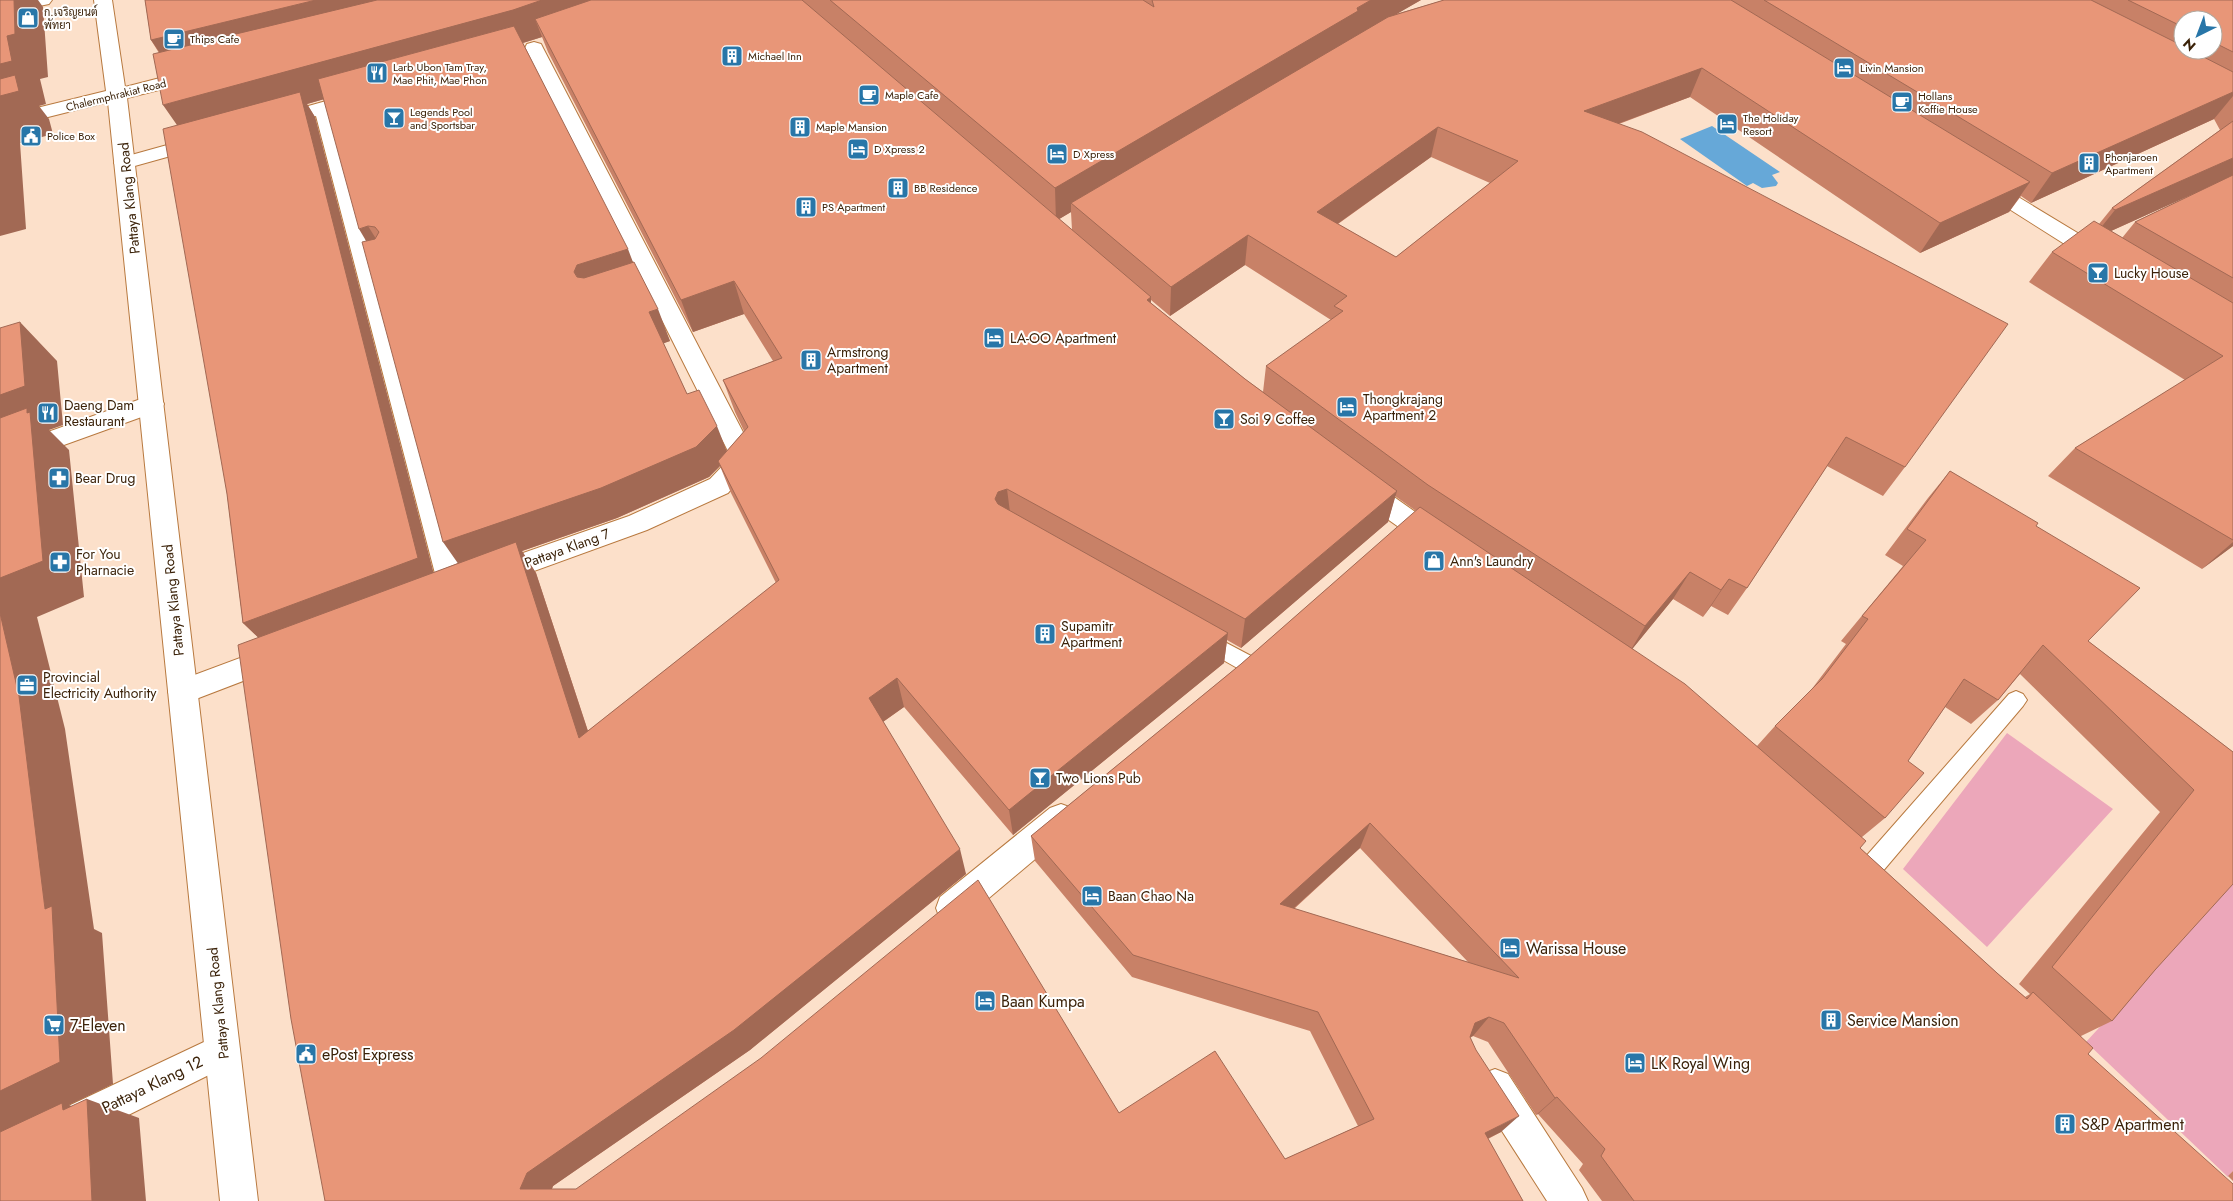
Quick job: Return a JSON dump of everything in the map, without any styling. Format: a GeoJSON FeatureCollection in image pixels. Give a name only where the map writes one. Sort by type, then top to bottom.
{"type":"FeatureCollection","features":[{"type":"Feature","properties":{"kind":"street"},"geometry":{"type":"LineString","coordinates":[[0,10],[43,0]]}},
{"type":"Feature","properties":{"kind":"street","name":"Pattaya Klang Road"},"geometry":{"type":"LineString","coordinates":[[103,0],[117,94],[239,1201]]}},
{"type":"Feature","properties":{"kind":"street","name":"Pattaya Klang 7"},"geometry":{"type":"LineString","coordinates":[[324,108],[375,269],[444,593],[640,528],[719,486],[744,459],[645,287],[533,48]]}},
{"type":"Feature","properties":{"kind":"street","name":"Chalermphrakiat Road"},"geometry":{"type":"LineString","coordinates":[[0,123],[210,71]]}},
{"type":"Feature","properties":{"kind":"street"},"geometry":{"type":"LineString","coordinates":[[258,126],[381,91]]}},
{"type":"Feature","properties":{"kind":"street"},"geometry":{"type":"LineString","coordinates":[[124,163],[220,136]]}},
{"type":"Feature","properties":{"kind":"street"},"geometry":{"type":"LineString","coordinates":[[1965,172],[2099,246],[2116,266]]}},
{"type":"Feature","properties":{"kind":"street"},"geometry":{"type":"LineString","coordinates":[[0,459],[152,404]]}},
{"type":"Feature","properties":{"kind":"street"},"geometry":{"type":"LineString","coordinates":[[1342,472],[1397,531],[1457,554]]}},
{"type":"Feature","properties":{"kind":"street"},"geometry":{"type":"LineString","coordinates":[[184,692],[295,650]]}},
{"type":"Feature","properties":{"kind":"street"},"geometry":{"type":"LineString","coordinates":[[929,927],[1080,802]]}},
{"type":"Feature","properties":{"kind":"street"},"geometry":{"type":"LineString","coordinates":[[1846,850],[1891,890]]}},
{"type":"Feature","properties":{"kind":"street","name":"Pattaya Klang 12"},"geometry":{"type":"LineString","coordinates":[[44,1137],[223,1050]]}},
{"type":"Feature","properties":{"kind":"street"},"geometry":{"type":"LineString","coordinates":[[1479,1063],[1569,1201]]}},
{"type":"Feature","properties":{"kind":"lane"},"geometry":{"type":"LineString","coordinates":[[1187,629],[1247,663]]}},
{"type":"Feature","properties":{"kind":"lane"},"geometry":{"type":"LineString","coordinates":[[1869,870],[2016,700]]}},
{"type":"Feature","properties":{"kind":"shaded area"},"geometry":{"type":"Polygon","coordinates":[[[2007,733],[2113,809],[1987,947],[1903,869],[2007,733]]]}},
{"type":"Feature","properties":{"kind":"shaded area"},"geometry":{"type":"Polygon","coordinates":[[[2233,882],[2233,1171],[2228,1177],[2086,1042],[2233,882]]]}},
{"type":"Feature","properties":{"kind":"water"},"geometry":{"type":"Polygon","coordinates":[[[1712,126],[1780,172],[1772,175],[1778,183],[1776,186],[1762,188],[1753,183],[1747,186],[1680,139],[1712,126]]]}},
{"type":"Feature","properties":{"kind":"building"},"geometry":{"type":"Polygon","coordinates":[[[0,0],[14,0],[15,34],[7,36],[12,61],[0,64],[0,0]]]}},
{"type":"Feature","properties":{"kind":"building"},"geometry":{"type":"Polygon","coordinates":[[[145,0],[316,0],[151,40],[145,0]]]}},
{"type":"Feature","properties":{"kind":"building"},"geometry":{"type":"Polygon","coordinates":[[[377,0],[542,0],[513,10],[163,105],[153,54],[377,0]]]}},
{"type":"Feature","properties":{"kind":"building"},"geometry":{"type":"Polygon","coordinates":[[[591,0],[802,0],[1151,297],[1147,300],[1245,379],[1397,491],[1245,619],[1007,489],[998,492],[995,499],[998,504],[1228,633],[1009,810],[897,678],[869,698],[960,849],[734,1030],[527,1173],[520,1189],[576,1189],[761,1058],[978,880],[1119,1113],[1215,1051],[1285,1159],[1374,1119],[1318,1012],[1133,955],[1031,836],[1241,664],[1420,507],[1685,684],[1866,841],[1860,848],[1997,973],[2027,999],[2033,992],[2093,1048],[2088,1054],[2233,1184],[2233,1201],[1634,1201],[1601,1156],[1605,1149],[1557,1097],[1555,1098],[1504,1023],[1489,1017],[1475,1023],[1470,1037],[1476,1050],[1519,1116],[1485,1133],[1523,1201],[325,1201],[291,1019],[238,645],[516,542],[579,738],[779,580],[718,461],[748,427],[723,380],[782,358],[734,281],[681,300],[535,19],[591,0]],[[1370,823],[1280,904],[1519,978],[1370,823]]]}},
{"type":"Feature","properties":{"kind":"building"},"geometry":{"type":"Polygon","coordinates":[[[830,0],[1143,0],[1154,7],[1152,0],[1371,0],[1357,8],[1358,11],[1055,188],[830,0]]]}},
{"type":"Feature","properties":{"kind":"building"},"geometry":{"type":"Polygon","coordinates":[[[1444,0],[1731,0],[2030,182],[1940,223],[1702,68],[1584,111],[1642,132],[2008,324],[1905,467],[1846,437],[1747,588],[1729,579],[1721,590],[1690,572],[1645,626],[1428,485],[1266,366],[1343,311],[1334,306],[1347,296],[1248,235],[1171,287],[1071,203],[1388,17],[1444,0]],[[1438,127],[1317,212],[1396,257],[1518,161],[1438,127]]]}},
{"type":"Feature","properties":{"kind":"building"},"geometry":{"type":"Polygon","coordinates":[[[1764,0],[2091,0],[2173,41],[2173,60],[2210,60],[2233,72],[2233,92],[2052,173],[1764,0]]]}},
{"type":"Feature","properties":{"kind":"building"},"geometry":{"type":"Polygon","coordinates":[[[2128,0],[2233,0],[2233,52],[2223,47],[2223,10],[2173,10],[2173,22],[2128,0]]]}},
{"type":"Feature","properties":{"kind":"building"},"geometry":{"type":"Polygon","coordinates":[[[514,26],[628,249],[577,265],[574,272],[577,277],[584,278],[634,262],[658,309],[649,312],[687,394],[699,390],[717,426],[696,447],[601,488],[443,542],[362,242],[375,239],[379,232],[375,227],[368,226],[359,229],[318,79],[514,26]]]}},
{"type":"Feature","properties":{"kind":"building"},"geometry":{"type":"Polygon","coordinates":[[[15,75],[19,91],[0,96],[0,79],[15,75]]]}},
{"type":"Feature","properties":{"kind":"building"},"geometry":{"type":"Polygon","coordinates":[[[300,92],[418,558],[243,623],[227,494],[163,129],[300,92]]]}},
{"type":"Feature","properties":{"kind":"building"},"geometry":{"type":"Polygon","coordinates":[[[2233,121],[2233,158],[2115,210],[2112,208],[2233,121]]]}},
{"type":"Feature","properties":{"kind":"building"},"geometry":{"type":"Polygon","coordinates":[[[2233,175],[2233,278],[2135,222],[2233,175]]]}},
{"type":"Feature","properties":{"kind":"building"},"geometry":{"type":"Polygon","coordinates":[[[2094,221],[2233,303],[2233,540],[2075,448],[2223,356],[2052,252],[2094,221]]]}},
{"type":"Feature","properties":{"kind":"building"},"geometry":{"type":"Polygon","coordinates":[[[20,322],[25,386],[0,395],[0,328],[20,322]]]}},
{"type":"Feature","properties":{"kind":"building"},"geometry":{"type":"Polygon","coordinates":[[[27,408],[27,413],[30,412],[43,561],[0,578],[0,418],[27,408]]]}},
{"type":"Feature","properties":{"kind":"building"},"geometry":{"type":"Polygon","coordinates":[[[1950,471],[2038,523],[2036,526],[2140,588],[2088,641],[2233,752],[2233,884],[2155,970],[2112,1021],[2052,967],[2194,790],[2043,645],[1998,700],[1964,679],[1908,761],[1924,773],[1885,818],[1775,726],[1822,679],[1868,619],[1862,616],[1926,540],[1907,529],[1950,471]]]}},
{"type":"Feature","properties":{"kind":"building"},"geometry":{"type":"Polygon","coordinates":[[[0,613],[19,696],[45,909],[52,906],[60,1062],[0,1091],[0,613]]]}},
{"type":"Feature","properties":{"kind":"building"},"geometry":{"type":"Polygon","coordinates":[[[87,1099],[92,1201],[0,1201],[0,1132],[62,1103],[63,1110],[87,1099]]]}},
{"type":"Feature","properties":{"kind":"place","name":"ก.เจริญยนต์ พัทยา"},"geometry":{"type":"Point","coordinates":[28,18]}},
{"type":"Feature","properties":{"kind":"place","name":"Thips Cafe"},"geometry":{"type":"Point","coordinates":[174,39]}},
{"type":"Feature","properties":{"kind":"place","name":"Michael Inn"},"geometry":{"type":"Point","coordinates":[732,56]}},
{"type":"Feature","properties":{"kind":"place","name":"Livin Mansion"},"geometry":{"type":"Point","coordinates":[1844,68]}},
{"type":"Feature","properties":{"kind":"place","name":"Larb Ubon Tam Tray, Mae Phit, Mae Phon"},"geometry":{"type":"Point","coordinates":[377,73]}},
{"type":"Feature","properties":{"kind":"place","name":"Maple Cafe"},"geometry":{"type":"Point","coordinates":[869,95]}},
{"type":"Feature","properties":{"kind":"place","name":"Hollans Koffie House"},"geometry":{"type":"Point","coordinates":[1902,102]}},
{"type":"Feature","properties":{"kind":"place","name":"Legends Pool and Sportsbar"},"geometry":{"type":"Point","coordinates":[394,118]}},
{"type":"Feature","properties":{"kind":"place","name":"The Holiday Resort"},"geometry":{"type":"Point","coordinates":[1727,124]}},
{"type":"Feature","properties":{"kind":"place","name":"Maple Mansion"},"geometry":{"type":"Point","coordinates":[800,127]}},
{"type":"Feature","properties":{"kind":"place","name":"Police Box"},"geometry":{"type":"Point","coordinates":[31,136]}},
{"type":"Feature","properties":{"kind":"place","name":"D Xpress 2"},"geometry":{"type":"Point","coordinates":[858,149]}},
{"type":"Feature","properties":{"kind":"place","name":"D Xpress"},"geometry":{"type":"Point","coordinates":[1057,154]}},
{"type":"Feature","properties":{"kind":"place","name":"Phonjaroen Apartment"},"geometry":{"type":"Point","coordinates":[2089,163]}},
{"type":"Feature","properties":{"kind":"place","name":"BB Residence"},"geometry":{"type":"Point","coordinates":[898,188]}},
{"type":"Feature","properties":{"kind":"place","name":"PS Apartment"},"geometry":{"type":"Point","coordinates":[806,207]}},
{"type":"Feature","properties":{"kind":"place","name":"Lucky House"},"geometry":{"type":"Point","coordinates":[2098,273]}},
{"type":"Feature","properties":{"kind":"place","name":"LA-OO Apartment"},"geometry":{"type":"Point","coordinates":[994,338]}},
{"type":"Feature","properties":{"kind":"place","name":"Armstrong Apartment"},"geometry":{"type":"Point","coordinates":[811,360]}},
{"type":"Feature","properties":{"kind":"place","name":"Thongkrajang Apartment 2"},"geometry":{"type":"Point","coordinates":[1347,407]}},
{"type":"Feature","properties":{"kind":"place","name":"Daeng Dam Restaurant"},"geometry":{"type":"Point","coordinates":[48,413]}},
{"type":"Feature","properties":{"kind":"place","name":"Soi 9 Coffee"},"geometry":{"type":"Point","coordinates":[1224,419]}},
{"type":"Feature","properties":{"kind":"place","name":"Bear Drug"},"geometry":{"type":"Point","coordinates":[59,478]}},
{"type":"Feature","properties":{"kind":"place","name":"Ann's Laundry"},"geometry":{"type":"Point","coordinates":[1434,561]}},
{"type":"Feature","properties":{"kind":"place","name":"For You Pharnacie"},"geometry":{"type":"Point","coordinates":[60,562]}},
{"type":"Feature","properties":{"kind":"place","name":"Supamitr Apartment"},"geometry":{"type":"Point","coordinates":[1045,634]}},
{"type":"Feature","properties":{"kind":"place","name":"Provincial Electricity Authority"},"geometry":{"type":"Point","coordinates":[27,685]}},
{"type":"Feature","properties":{"kind":"place","name":"Two Lions Pub"},"geometry":{"type":"Point","coordinates":[1040,778]}},
{"type":"Feature","properties":{"kind":"place","name":"Baan Chao Na"},"geometry":{"type":"Point","coordinates":[1092,896]}},
{"type":"Feature","properties":{"kind":"place","name":"Warissa House"},"geometry":{"type":"Point","coordinates":[1510,948]}},
{"type":"Feature","properties":{"kind":"place","name":"Baan Kumpa"},"geometry":{"type":"Point","coordinates":[985,1001]}},
{"type":"Feature","properties":{"kind":"place","name":"Service Mansion"},"geometry":{"type":"Point","coordinates":[1831,1020]}},
{"type":"Feature","properties":{"kind":"place","name":"7-Eleven"},"geometry":{"type":"Point","coordinates":[54,1025]}},
{"type":"Feature","properties":{"kind":"place","name":"ePost Express"},"geometry":{"type":"Point","coordinates":[306,1054]}},
{"type":"Feature","properties":{"kind":"place","name":"LK Royal Wing"},"geometry":{"type":"Point","coordinates":[1635,1063]}},
{"type":"Feature","properties":{"kind":"place","name":"S&P Apartment"},"geometry":{"type":"Point","coordinates":[2065,1124]}}]}
